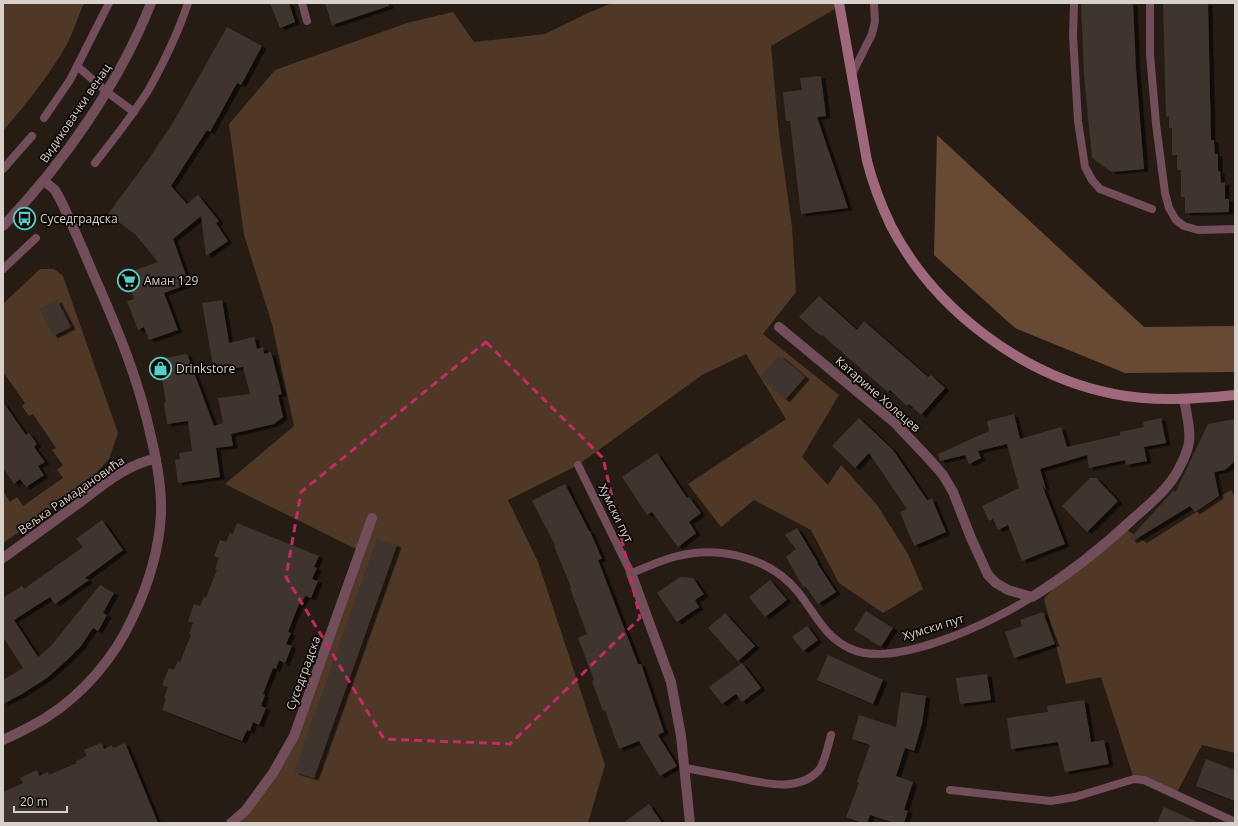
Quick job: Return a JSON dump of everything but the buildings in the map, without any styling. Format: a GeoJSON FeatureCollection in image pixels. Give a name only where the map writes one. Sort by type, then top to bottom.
{"type":"FeatureCollection","features":[{"type":"Feature","properties":{"kind":"main road"},"geometry":{"type":"LineString","coordinates":[[839,3],[868,161],[874,185],[892,227],[913,261],[948,304],[981,332],[1024,360],[1049,373],[1091,388],[1115,394],[1147,399],[1184,399],[1235,395]]}},
{"type":"Feature","properties":{"kind":"street","name":"Видиковачки венац"},"geometry":{"type":"LineString","coordinates":[[3,226],[44,181],[107,92],[128,56],[151,3]]}},
{"type":"Feature","properties":{"kind":"street"},"geometry":{"type":"LineString","coordinates":[[3,740],[25,730],[48,716],[86,685],[113,653],[128,628],[148,582],[158,539],[161,514],[156,459],[145,407],[128,356],[113,317],[61,201],[55,190],[44,181]]}},
{"type":"Feature","properties":{"kind":"street","name":"Катарине Холецев"},"geometry":{"type":"LineString","coordinates":[[779,327],[895,423],[930,460],[943,475],[953,492],[971,538],[988,575],[996,583],[1008,590],[1032,597]]}},
{"type":"Feature","properties":{"kind":"street","name":"Хумски пут"},"geometry":{"type":"LineString","coordinates":[[1032,597],[1092,555],[1152,502],[1172,480],[1184,457],[1189,442],[1184,399]]}},
{"type":"Feature","properties":{"kind":"street","name":"Вељка Рамадановића"},"geometry":{"type":"LineString","coordinates":[[3,558],[128,469],[148,460],[156,459]]}},
{"type":"Feature","properties":{"kind":"street","name":"Суседградска"},"geometry":{"type":"LineString","coordinates":[[231,823],[246,810],[273,773],[294,736],[372,518]]}},
{"type":"Feature","properties":{"kind":"street","name":"Хумски пут"},"geometry":{"type":"LineString","coordinates":[[631,573],[671,682],[681,736],[690,823]]}},
{"type":"Feature","properties":{"kind":"lane"},"geometry":{"type":"LineString","coordinates":[[44,118],[70,80],[109,3]]}},
{"type":"Feature","properties":{"kind":"lane"},"geometry":{"type":"LineString","coordinates":[[95,163],[134,112],[148,89],[168,52],[188,3]]}},
{"type":"Feature","properties":{"kind":"lane"},"geometry":{"type":"LineString","coordinates":[[302,3],[307,21]]}},
{"type":"Feature","properties":{"kind":"lane"},"geometry":{"type":"LineString","coordinates":[[852,74],[872,34],[875,21],[874,3]]}},
{"type":"Feature","properties":{"kind":"lane"},"geometry":{"type":"LineString","coordinates":[[1074,3],[1073,36],[1078,121],[1085,167],[1092,180],[1100,189],[1152,209]]}},
{"type":"Feature","properties":{"kind":"lane"},"geometry":{"type":"LineString","coordinates":[[1150,3],[1150,54],[1156,124],[1164,186],[1169,208],[1176,220],[1184,226],[1198,230],[1235,229]]}},
{"type":"Feature","properties":{"kind":"lane"},"geometry":{"type":"LineString","coordinates":[[77,66],[107,92],[134,112]]}},
{"type":"Feature","properties":{"kind":"lane"},"geometry":{"type":"LineString","coordinates":[[3,169],[32,136]]}},
{"type":"Feature","properties":{"kind":"lane"},"geometry":{"type":"LineString","coordinates":[[3,269],[36,238]]}},
{"type":"Feature","properties":{"kind":"lane","name":"Хумски пут"},"geometry":{"type":"LineString","coordinates":[[578,465],[631,573],[673,557],[691,553],[730,553],[745,558],[778,573],[797,591],[832,637],[849,648],[864,653],[900,651],[958,635],[1032,597]]}},
{"type":"Feature","properties":{"kind":"lane"},"geometry":{"type":"LineString","coordinates":[[685,768],[770,784],[801,782],[811,777],[820,769],[831,735]]}},
{"type":"Feature","properties":{"kind":"lane"},"geometry":{"type":"LineString","coordinates":[[950,790],[1051,801],[1075,797],[1134,779],[1153,783],[1235,822]]}},
{"type":"Feature","properties":{"kind":"highlighted area"},"geometry":{"type":"Polygon","coordinates":[[[486,342],[603,458],[640,618],[510,744],[384,739],[286,577],[301,492],[486,342]]]}},
{"type":"Feature","properties":{"kind":"shaded area"},"geometry":{"type":"Polygon","coordinates":[[[3,3],[84,3],[69,41],[52,69],[3,131],[3,3]]]}},
{"type":"Feature","properties":{"kind":"shaded area"},"geometry":{"type":"Polygon","coordinates":[[[612,3],[839,3],[840,6],[771,46],[779,134],[792,227],[796,292],[763,334],[839,395],[802,457],[828,485],[841,465],[877,505],[908,554],[923,589],[883,613],[839,583],[811,530],[754,500],[721,527],[688,484],[786,419],[746,354],[702,375],[578,465],[508,500],[538,562],[605,765],[588,823],[227,823],[246,810],[294,736],[360,551],[225,484],[294,426],[272,324],[244,235],[229,124],[275,70],[407,23],[453,12],[474,42],[545,34],[612,3]]]}},
{"type":"Feature","properties":{"kind":"shaded area"},"geometry":{"type":"Polygon","coordinates":[[[937,135],[1144,327],[1235,326],[1235,372],[1125,373],[1015,328],[934,255],[937,135]]]}},
{"type":"Feature","properties":{"kind":"shaded area"},"geometry":{"type":"Polygon","coordinates":[[[40,269],[54,269],[63,276],[118,433],[109,459],[86,484],[3,543],[3,491],[10,502],[17,497],[23,506],[63,478],[57,470],[63,465],[52,450],[56,448],[33,414],[29,416],[22,406],[25,403],[3,372],[3,304],[40,269]]]}},
{"type":"Feature","properties":{"kind":"shaded area"},"geometry":{"type":"Polygon","coordinates":[[[1231,490],[1235,496],[1235,753],[1202,745],[1176,794],[1134,779],[1101,677],[1066,684],[1044,599],[1068,572],[1124,528],[1147,543],[1231,490]]]}},
{"type":"Feature","properties":{"kind":"place","name":"Суседградска"},"geometry":{"type":"Point","coordinates":[24,218]}},
{"type":"Feature","properties":{"kind":"place","name":"Аман 129"},"geometry":{"type":"Point","coordinates":[129,280]}},
{"type":"Feature","properties":{"kind":"place","name":"Drinkstore"},"geometry":{"type":"Point","coordinates":[161,368]}}]}
